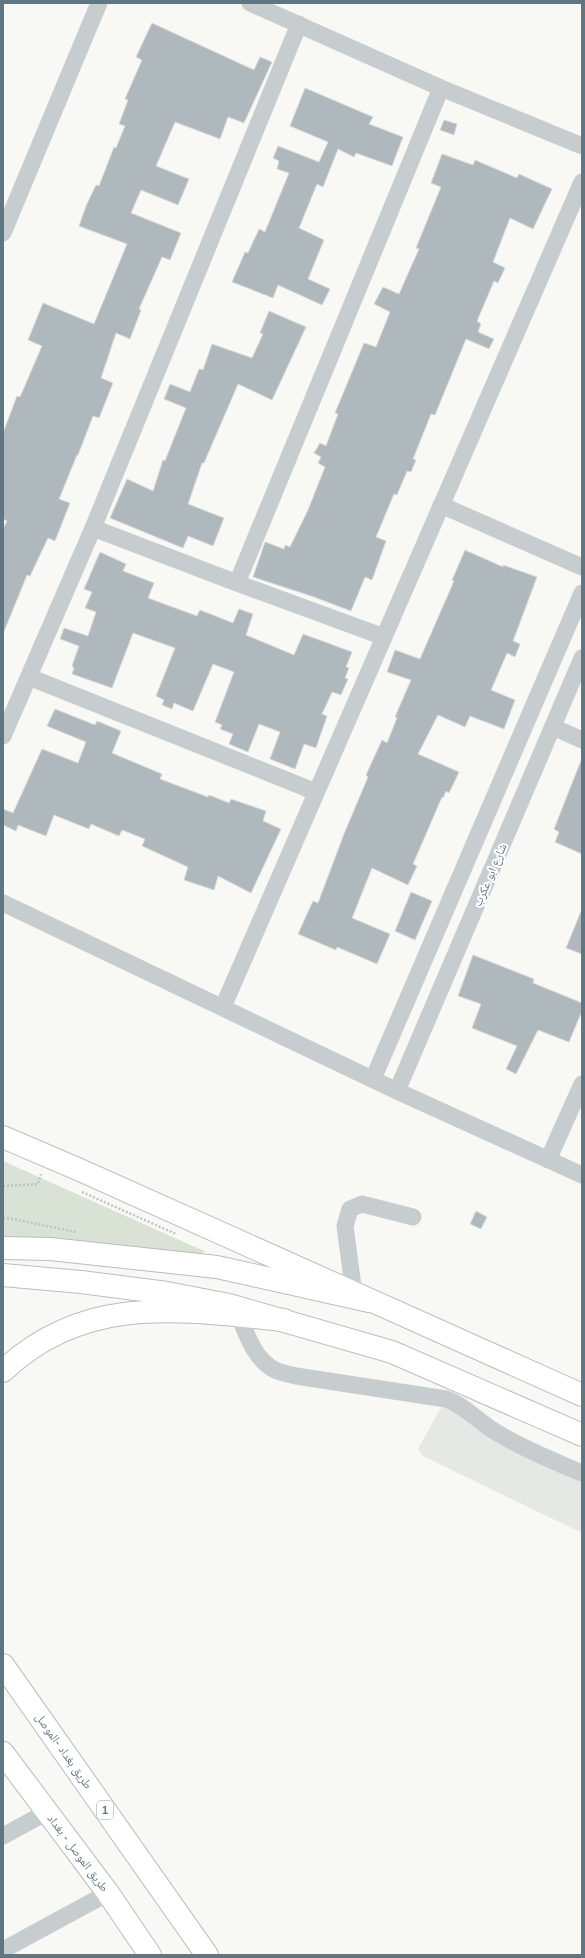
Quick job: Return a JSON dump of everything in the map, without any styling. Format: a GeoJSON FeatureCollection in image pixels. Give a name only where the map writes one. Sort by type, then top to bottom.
{"type":"FeatureCollection","features":[{"type":"Feature","properties":{"kind":"main road"},"geometry":{"type":"LineString","coordinates":[[3,1137],[87,1173],[582,1395]]}},
{"type":"Feature","properties":{"kind":"main road"},"geometry":{"type":"LineString","coordinates":[[3,1248],[50,1249],[217,1267],[361,1297]]}},
{"type":"Feature","properties":{"kind":"main road"},"geometry":{"type":"LineString","coordinates":[[3,1275],[81,1282],[167,1293],[229,1305],[284,1320],[392,1352],[582,1435]]}},
{"type":"Feature","properties":{"kind":"main road"},"geometry":{"type":"LineString","coordinates":[[3,1371],[19,1356],[42,1341],[79,1324],[106,1316],[164,1310],[284,1320]]}},
{"type":"Feature","properties":{"kind":"main road","name":"طريق بغداد -الموصل"},"geometry":{"type":"LineString","coordinates":[[3,1665],[207,1955]]}},
{"type":"Feature","properties":{"kind":"main road","name":"طريق الموصل - بغداد"},"geometry":{"type":"LineString","coordinates":[[3,1753],[108,1893],[150,1955]]}},
{"type":"Feature","properties":{"kind":"street"},"geometry":{"type":"LineString","coordinates":[[3,233],[99,3]]}},
{"type":"Feature","properties":{"kind":"street"},"geometry":{"type":"LineString","coordinates":[[250,3],[441,88],[582,146]]}},
{"type":"Feature","properties":{"kind":"street"},"geometry":{"type":"LineString","coordinates":[[3,736],[93,528],[299,24]]}},
{"type":"Feature","properties":{"kind":"street"},"geometry":{"type":"LineString","coordinates":[[237,584],[441,88]]}},
{"type":"Feature","properties":{"kind":"street"},"geometry":{"type":"LineString","coordinates":[[223,1007],[582,182]]}},
{"type":"Feature","properties":{"kind":"street"},"geometry":{"type":"LineString","coordinates":[[441,505],[582,567]]}},
{"type":"Feature","properties":{"kind":"street"},"geometry":{"type":"LineString","coordinates":[[93,528],[237,584],[384,637]]}},
{"type":"Feature","properties":{"kind":"street"},"geometry":{"type":"LineString","coordinates":[[373,1079],[582,593]]}},
{"type":"Feature","properties":{"kind":"street","name":"شارع ابو عكرب"},"geometry":{"type":"LineString","coordinates":[[398,1091],[582,658]]}},
{"type":"Feature","properties":{"kind":"street"},"geometry":{"type":"LineString","coordinates":[[29,677],[316,792]]}},
{"type":"Feature","properties":{"kind":"street"},"geometry":{"type":"LineString","coordinates":[[553,727],[582,740]]}},
{"type":"Feature","properties":{"kind":"street"},"geometry":{"type":"LineString","coordinates":[[3,903],[398,1091],[582,1175]]}},
{"type":"Feature","properties":{"kind":"street"},"geometry":{"type":"LineString","coordinates":[[548,1160],[582,1084]]}},
{"type":"Feature","properties":{"kind":"street"},"geometry":{"type":"LineString","coordinates":[[361,1297],[345,1226],[350,1210],[362,1204],[413,1218]]}},
{"type":"Feature","properties":{"kind":"street"},"geometry":{"type":"LineString","coordinates":[[239,1316],[252,1347],[261,1359],[275,1370],[296,1376],[454,1401],[493,1431],[533,1453],[582,1473]]}},
{"type":"Feature","properties":{"kind":"street"},"geometry":{"type":"LineString","coordinates":[[3,1836],[47,1812]]}},
{"type":"Feature","properties":{"kind":"street"},"geometry":{"type":"LineString","coordinates":[[3,1950],[108,1893]]}},
{"type":"Feature","properties":{"kind":"path"},"geometry":{"type":"LineString","coordinates":[[3,1186],[38,1184],[41,1174]]}},
{"type":"Feature","properties":{"kind":"shaded area"},"geometry":{"type":"Polygon","coordinates":[[[3,1161],[204,1251],[200,1259],[77,1241],[28,1237],[3,1237],[3,1161]]]}},
{"type":"Feature","properties":{"kind":"shaded area"},"geometry":{"type":"Polygon","coordinates":[[[444,1402],[582,1464],[582,1533],[423,1456],[418,1449],[444,1402]]]}},
{"type":"Feature","properties":{"kind":"building"},"geometry":{"type":"Polygon","coordinates":[[[152,23],[254,70],[260,57],[272,62],[244,123],[228,117],[220,139],[175,122],[156,166],[189,179],[178,205],[141,190],[131,213],[181,233],[170,260],[162,257],[139,309],[141,310],[130,339],[116,333],[101,378],[113,383],[99,418],[93,416],[59,499],[70,503],[55,541],[48,538],[30,576],[27,575],[3,634],[3,529],[7,521],[3,519],[3,433],[17,396],[20,397],[42,346],[28,340],[43,303],[94,324],[127,244],[79,226],[86,206],[96,185],[99,186],[114,147],[116,148],[125,126],[119,124],[128,100],[125,99],[142,60],[136,57],[152,23]]]}},
{"type":"Feature","properties":{"kind":"building"},"geometry":{"type":"Polygon","coordinates":[[[305,88],[373,117],[369,124],[403,137],[392,166],[356,153],[354,157],[338,149],[323,187],[317,184],[299,228],[324,240],[308,279],[330,289],[322,305],[278,285],[273,298],[232,282],[245,252],[248,253],[259,229],[265,232],[289,173],[277,169],[279,161],[273,158],[278,146],[319,162],[328,142],[290,126],[305,88]]]}},
{"type":"Feature","properties":{"kind":"building"},"geometry":{"type":"Polygon","coordinates":[[[444,120],[457,124],[454,135],[440,130],[444,120]]]}},
{"type":"Feature","properties":{"kind":"building"},"geometry":{"type":"Polygon","coordinates":[[[442,154],[473,165],[475,160],[517,178],[519,174],[552,189],[533,229],[510,218],[493,262],[505,268],[498,283],[494,281],[477,321],[481,324],[478,332],[494,339],[489,349],[466,339],[435,415],[431,414],[413,459],[416,460],[411,472],[407,471],[397,495],[394,494],[376,537],[386,541],[372,580],[365,577],[351,611],[253,577],[265,542],[284,549],[285,545],[290,547],[308,510],[325,467],[318,463],[321,457],[314,453],[320,443],[326,446],[338,414],[335,413],[364,343],[376,347],[390,312],[374,304],[383,287],[399,294],[419,249],[416,248],[441,187],[431,183],[442,154]]]}},
{"type":"Feature","properties":{"kind":"building"},"geometry":{"type":"Polygon","coordinates":[[[269,311],[306,327],[272,400],[238,384],[204,463],[202,463],[188,504],[224,518],[213,546],[188,536],[183,548],[110,518],[127,479],[153,491],[163,460],[165,461],[186,408],[164,399],[170,384],[190,392],[199,369],[203,370],[212,344],[252,358],[263,334],[260,333],[269,311]]]}},
{"type":"Feature","properties":{"kind":"building"},"geometry":{"type":"Polygon","coordinates":[[[465,550],[503,567],[503,565],[537,577],[513,641],[520,644],[515,657],[507,653],[491,690],[515,700],[504,729],[470,716],[465,727],[438,715],[418,754],[459,772],[449,793],[446,791],[443,798],[442,797],[413,864],[417,866],[408,885],[372,868],[352,918],[390,934],[377,964],[337,947],[336,950],[298,934],[313,901],[318,903],[344,834],[368,777],[366,775],[382,740],[387,743],[397,718],[395,717],[411,680],[387,672],[395,650],[420,659],[454,581],[452,580],[465,550]]]}},
{"type":"Feature","properties":{"kind":"building"},"geometry":{"type":"Polygon","coordinates":[[[100,552],[126,564],[123,571],[154,583],[148,598],[197,616],[200,610],[233,623],[239,609],[253,614],[246,635],[294,655],[303,634],[352,652],[346,667],[349,668],[345,678],[348,679],[341,695],[332,692],[322,714],[327,716],[316,748],[304,744],[295,769],[270,759],[280,732],[259,724],[248,752],[229,744],[233,734],[220,729],[222,725],[215,722],[234,672],[213,664],[193,711],[174,703],[172,709],[162,705],[164,700],[156,696],[175,648],[133,633],[112,688],[72,674],[74,668],[72,666],[79,646],[60,639],[64,628],[88,636],[96,612],[85,608],[92,592],[84,589],[100,552]]]}},
{"type":"Feature","properties":{"kind":"building"},"geometry":{"type":"Polygon","coordinates":[[[55,709],[95,725],[97,721],[121,731],[112,753],[162,774],[160,779],[208,797],[209,795],[229,803],[231,799],[266,811],[263,821],[281,829],[251,893],[218,876],[214,890],[184,880],[188,867],[142,846],[145,839],[122,830],[119,836],[91,824],[89,829],[54,815],[46,836],[18,825],[16,831],[3,825],[3,809],[13,813],[42,749],[78,763],[86,742],[47,726],[55,709]]]}},
{"type":"Feature","properties":{"kind":"building"},"geometry":{"type":"Polygon","coordinates":[[[582,758],[582,854],[555,842],[559,832],[554,829],[582,758]]]}},
{"type":"Feature","properties":{"kind":"building"},"geometry":{"type":"Polygon","coordinates":[[[411,892],[432,901],[415,940],[395,931],[411,892]]]}},
{"type":"Feature","properties":{"kind":"building"},"geometry":{"type":"Polygon","coordinates":[[[582,909],[582,954],[566,948],[582,909]]]}},
{"type":"Feature","properties":{"kind":"building"},"geometry":{"type":"Polygon","coordinates":[[[473,955],[534,979],[533,983],[582,1003],[582,1011],[569,1042],[538,1030],[516,1074],[506,1069],[517,1046],[472,1028],[481,1004],[458,996],[473,955]]]}},
{"type":"Feature","properties":{"kind":"building"},"geometry":{"type":"Polygon","coordinates":[[[476,1211],[487,1217],[481,1229],[470,1224],[476,1211]]]}}]}
